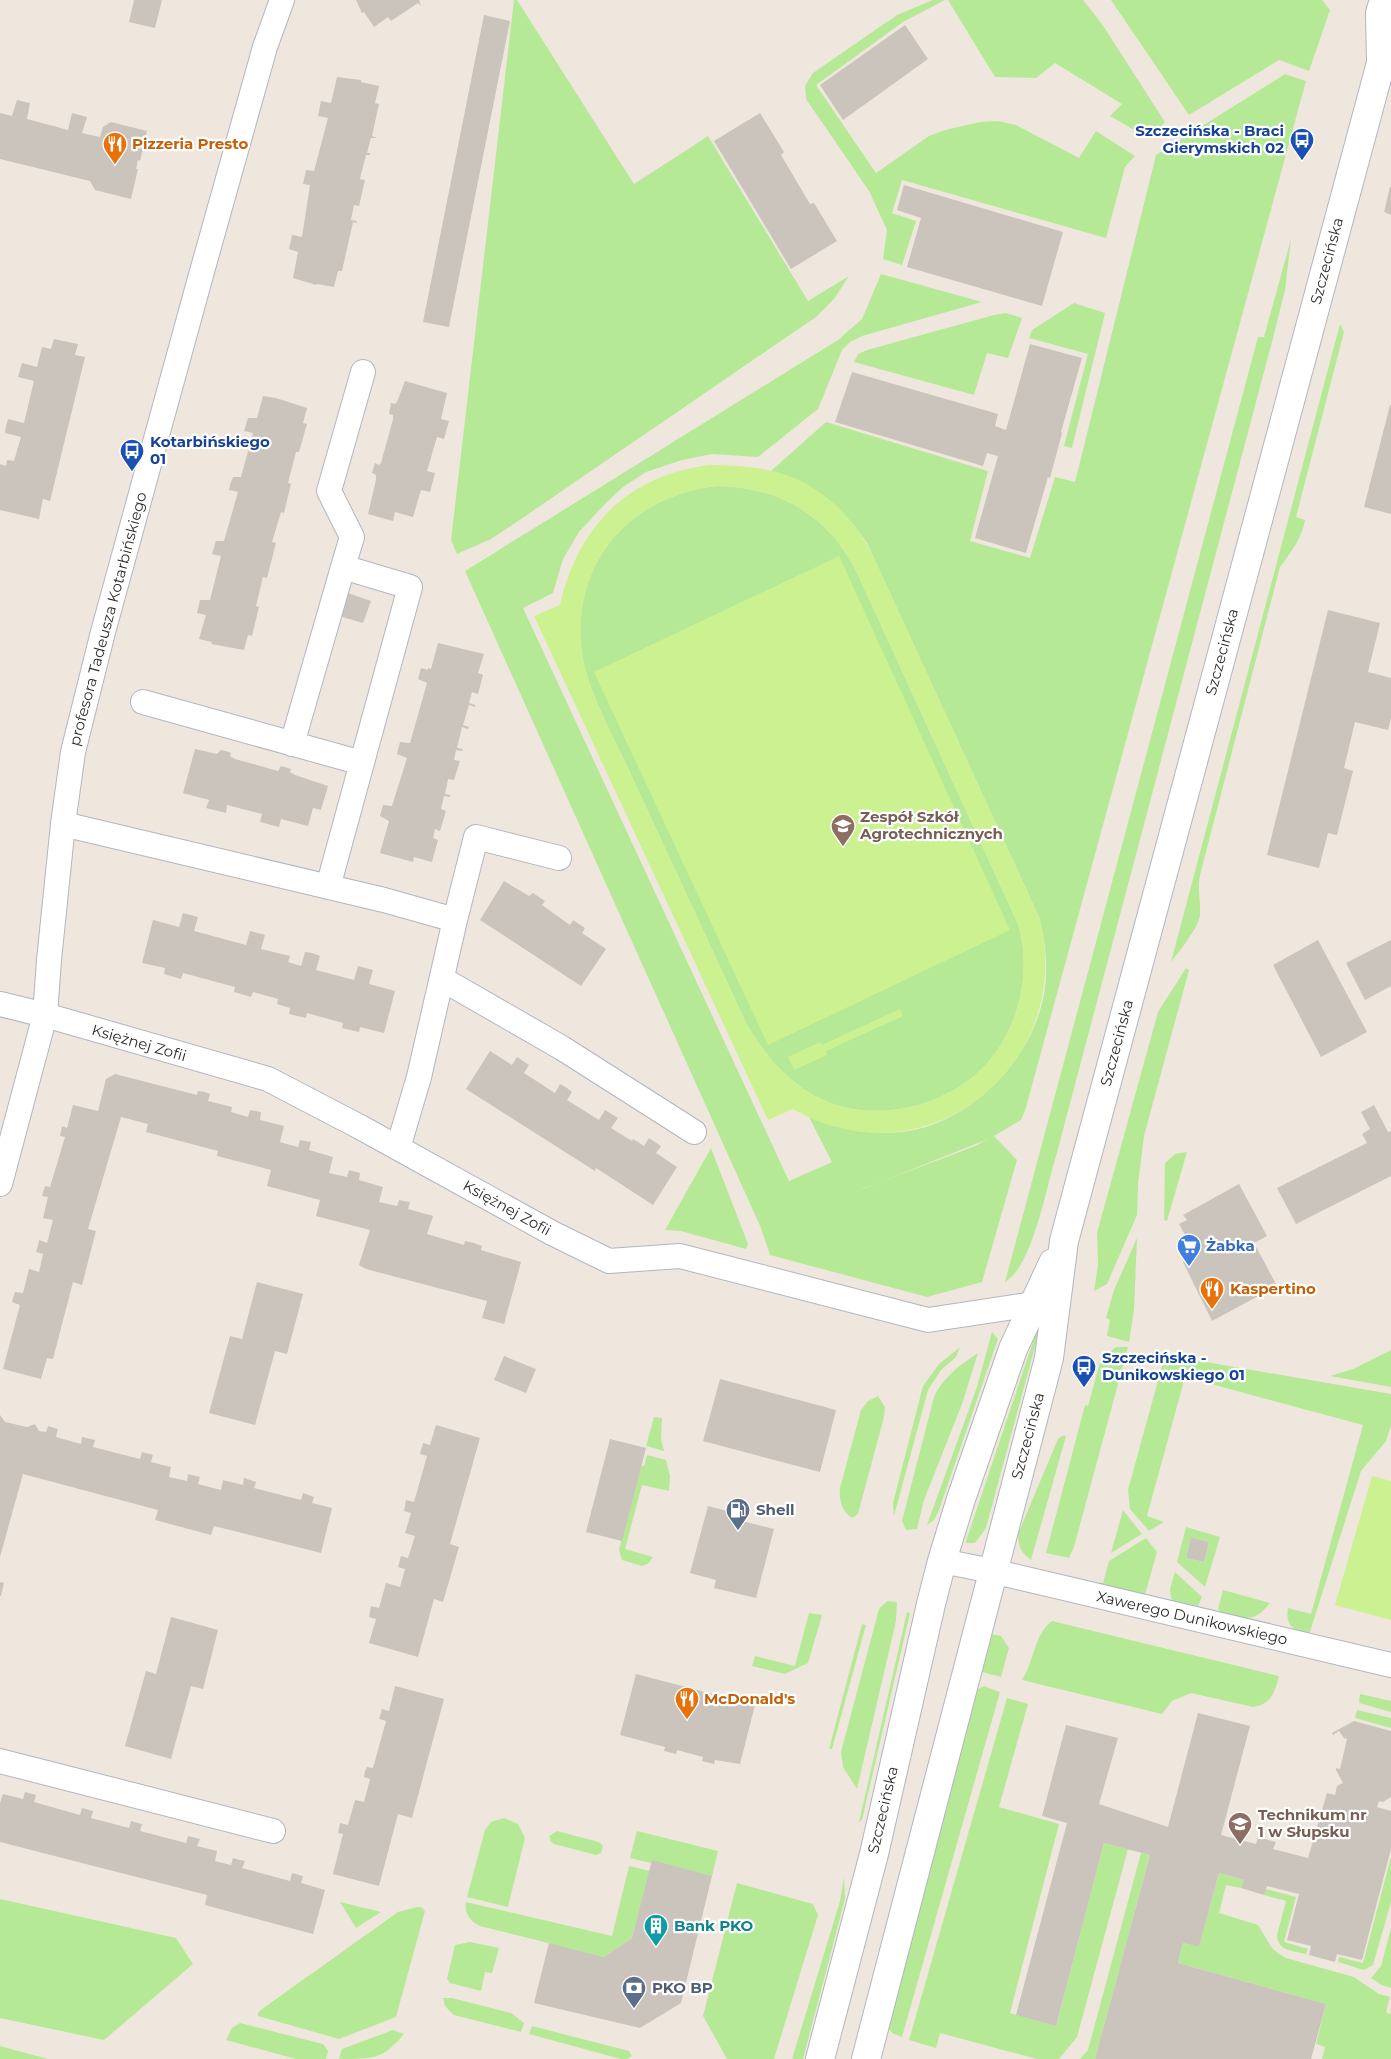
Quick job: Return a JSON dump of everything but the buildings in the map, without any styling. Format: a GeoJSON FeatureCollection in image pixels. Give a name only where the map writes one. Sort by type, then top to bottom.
{"type":"FeatureCollection","features":[{"type":"Feature","properties":{"kind":"street","name":"profesora Tadeusza Kotarbińskiego"},"geometry":{"type":"LineString","coordinates":[[0,1184],[45,1015],[63,824],[73,752],[101,640],[265,47],[282,0]]}},
{"type":"Feature","properties":{"kind":"street","name":"Szczecińska"},"geometry":{"type":"LineString","coordinates":[[866,2059],[1049,1358],[1064,1241],[1386,53],[1380,14],[1384,0]]}},
{"type":"Feature","properties":{"kind":"street"},"geometry":{"type":"LineString","coordinates":[[292,744],[352,537],[329,491],[364,372]]}},
{"type":"Feature","properties":{"kind":"street"},"geometry":{"type":"LineString","coordinates":[[328,887],[410,587],[344,567]]}},
{"type":"Feature","properties":{"kind":"street"},"geometry":{"type":"LineString","coordinates":[[143,702],[362,763]]}},
{"type":"Feature","properties":{"kind":"street"},"geometry":{"type":"LineString","coordinates":[[63,824],[384,900],[455,920]]}},
{"type":"Feature","properties":{"kind":"street"},"geometry":{"type":"LineString","coordinates":[[398,1148],[419,1077],[476,837],[558,858]]}},
{"type":"Feature","properties":{"kind":"street"},"geometry":{"type":"LineString","coordinates":[[442,979],[562,1048],[694,1132]]}},
{"type":"Feature","properties":{"kind":"street","name":"Księżnej Zofii"},"geometry":{"type":"LineString","coordinates":[[0,1004],[45,1015],[268,1079],[609,1262],[680,1256],[928,1320],[1034,1304]]}},
{"type":"Feature","properties":{"kind":"street","name":"Szczecińska"},"geometry":{"type":"LineString","coordinates":[[820,2059],[874,1854],[930,1604],[942,1561],[964,1490],[1013,1349],[1064,1241]]}},
{"type":"Feature","properties":{"kind":"street"},"geometry":{"type":"LineString","coordinates":[[942,1561],[992,1571]]}},
{"type":"Feature","properties":{"kind":"street","name":"Xawerego Dunikowskiego"},"geometry":{"type":"LineString","coordinates":[[992,1571],[1391,1665]]}},
{"type":"Feature","properties":{"kind":"street"},"geometry":{"type":"LineString","coordinates":[[0,1760],[273,1831]]}},
{"type":"Feature","properties":{"kind":"green space"},"geometry":{"type":"Polygon","coordinates":[[[514,0],[517,0],[634,184],[708,136],[808,301],[849,276],[834,299],[816,317],[491,539],[457,554],[451,540],[514,0]]]}},
{"type":"Feature","properties":{"kind":"green space"},"geometry":{"type":"Polygon","coordinates":[[[933,0],[945,0],[903,22],[816,85],[876,173],[929,136],[945,130],[980,122],[998,121],[1016,125],[1079,158],[1096,131],[1135,156],[1125,167],[1106,238],[902,180],[892,213],[916,221],[902,265],[883,259],[887,230],[869,191],[806,99],[805,86],[813,73],[897,15],[933,0]]]}},
{"type":"Feature","properties":{"kind":"green space"},"geometry":{"type":"Polygon","coordinates":[[[948,0],[1083,0],[1102,24],[1165,122],[1150,139],[1110,116],[1122,104],[1055,63],[1036,78],[995,77],[948,0]]]}},
{"type":"Feature","properties":{"kind":"green space"},"geometry":{"type":"Polygon","coordinates":[[[1111,0],[1322,0],[1330,10],[1309,71],[1279,60],[1189,115],[1111,0]]]}},
{"type":"Feature","properties":{"kind":"green space"},"geometry":{"type":"Polygon","coordinates":[[[1285,74],[1306,81],[1025,1111],[1021,1120],[994,1136],[1017,1160],[982,1282],[927,1297],[770,1255],[761,1228],[465,571],[838,340],[862,319],[881,274],[982,302],[862,336],[850,342],[842,350],[818,409],[758,457],[712,454],[682,460],[646,472],[623,487],[579,532],[563,559],[553,593],[523,608],[789,1181],[832,1162],[809,1117],[858,1131],[884,1133],[909,1131],[934,1124],[957,1113],[979,1098],[999,1080],[1016,1060],[1029,1037],[1039,1013],[1046,979],[1043,934],[1039,917],[867,543],[837,508],[813,489],[786,475],[771,471],[826,422],[988,471],[970,541],[1030,558],[1055,477],[1075,482],[1156,155],[1285,74]],[[988,1139],[883,1181],[975,1146],[988,1139]]]}},
{"type":"Feature","properties":{"kind":"green space"},"geometry":{"type":"Polygon","coordinates":[[[1291,239],[1285,290],[1273,338],[1037,1226],[1023,1261],[1015,1274],[1005,1282],[1258,337],[1264,337],[1291,239]]]}},
{"type":"Feature","properties":{"kind":"green space"},"geometry":{"type":"Polygon","coordinates":[[[1074,303],[1105,313],[1072,448],[1064,446],[1088,354],[1029,338],[1032,330],[1074,303]]]}},
{"type":"Feature","properties":{"kind":"green space"},"geometry":{"type":"Polygon","coordinates":[[[1006,313],[1022,318],[1008,358],[987,353],[974,395],[854,362],[858,354],[867,350],[1006,313]]]}},
{"type":"Feature","properties":{"kind":"green space"},"geometry":{"type":"Polygon","coordinates":[[[1340,324],[1344,332],[1296,517],[1305,520],[1304,527],[1295,545],[1280,567],[1200,875],[1199,920],[1171,962],[1340,324]]]}},
{"type":"Feature","properties":{"kind":"green space"},"geometry":{"type":"Polygon","coordinates":[[[719,465],[777,472],[814,488],[849,519],[874,558],[1039,917],[1045,971],[1036,1020],[1014,1063],[981,1097],[940,1121],[893,1132],[844,1129],[793,1109],[768,1120],[534,616],[560,605],[568,577],[580,551],[594,529],[611,509],[631,493],[654,480],[681,471],[719,465]],[[716,486],[685,492],[657,504],[632,520],[612,540],[596,564],[586,591],[581,621],[582,653],[585,668],[603,717],[747,1025],[770,1058],[798,1085],[821,1099],[840,1106],[880,1111],[920,1104],[958,1088],[989,1062],[1001,1045],[1011,1026],[1022,986],[1024,965],[1018,924],[847,554],[818,521],[801,509],[782,499],[762,492],[716,486]]]}},
{"type":"Feature","properties":{"kind":"green space"},"geometry":{"type":"Polygon","coordinates":[[[716,486],[762,492],[782,499],[818,521],[847,554],[1018,924],[1024,965],[1022,986],[1011,1026],[1001,1045],[989,1062],[958,1088],[920,1104],[880,1111],[840,1106],[821,1099],[798,1085],[770,1058],[747,1025],[603,717],[590,684],[582,653],[581,621],[586,591],[596,564],[612,540],[632,520],[657,504],[685,492],[716,486]]]}},
{"type":"Feature","properties":{"kind":"green space"},"geometry":{"type":"Polygon","coordinates":[[[839,556],[1010,930],[768,1045],[594,672],[839,556]]]}},
{"type":"Feature","properties":{"kind":"green space"},"geometry":{"type":"Polygon","coordinates":[[[1186,968],[1189,970],[1144,1136],[1138,1184],[1137,1215],[1107,1284],[1094,1291],[1098,1265],[1097,1233],[1158,1012],[1186,968]]]}},
{"type":"Feature","properties":{"kind":"green space"},"geometry":{"type":"Polygon","coordinates":[[[900,1009],[903,1016],[826,1051],[827,1055],[794,1070],[788,1057],[820,1042],[822,1045],[900,1009]]]}},
{"type":"Feature","properties":{"kind":"green space"},"geometry":{"type":"Polygon","coordinates":[[[711,1148],[748,1244],[746,1249],[681,1231],[665,1230],[711,1148]]]}},
{"type":"Feature","properties":{"kind":"green space"},"geometry":{"type":"Polygon","coordinates":[[[1187,1152],[1167,1221],[1164,1220],[1165,1163],[1175,1154],[1187,1152]]]}},
{"type":"Feature","properties":{"kind":"green space"},"geometry":{"type":"Polygon","coordinates":[[[1137,1238],[1134,1310],[1129,1342],[1107,1336],[1110,1320],[1106,1318],[1114,1290],[1137,1238]]]}},
{"type":"Feature","properties":{"kind":"green space"},"geometry":{"type":"Polygon","coordinates":[[[1043,1317],[986,1528],[975,1543],[966,1543],[1041,1318],[1043,1317]]]}},
{"type":"Feature","properties":{"kind":"green space"},"geometry":{"type":"Polygon","coordinates":[[[992,1332],[998,1339],[939,1510],[934,1520],[927,1525],[977,1387],[992,1332]]]}},
{"type":"Feature","properties":{"kind":"green space"},"geometry":{"type":"Polygon","coordinates":[[[960,1347],[956,1357],[941,1370],[928,1390],[894,1516],[893,1503],[923,1386],[939,1364],[960,1347]]]}},
{"type":"Feature","properties":{"kind":"green space"},"geometry":{"type":"Polygon","coordinates":[[[1116,1347],[1128,1347],[1074,1547],[1069,1558],[1046,1553],[1085,1405],[1088,1406],[1102,1355],[1107,1354],[1116,1347]]]}},
{"type":"Feature","properties":{"kind":"green space"},"geometry":{"type":"Polygon","coordinates":[[[1391,1350],[1391,1387],[1330,1376],[1353,1369],[1391,1350]]]}},
{"type":"Feature","properties":{"kind":"green space"},"geometry":{"type":"Polygon","coordinates":[[[978,1353],[962,1404],[924,1500],[917,1529],[906,1530],[902,1521],[934,1397],[947,1377],[978,1353]]]}},
{"type":"Feature","properties":{"kind":"green space"},"geometry":{"type":"Polygon","coordinates":[[[1165,1355],[1391,1394],[1391,1425],[1386,1441],[1361,1471],[1309,1635],[1299,1632],[1292,1627],[1288,1619],[1288,1608],[1311,1614],[1363,1425],[1185,1377],[1147,1516],[1164,1522],[1149,1531],[1130,1509],[1128,1490],[1165,1355]]]}},
{"type":"Feature","properties":{"kind":"green space"},"geometry":{"type":"Polygon","coordinates":[[[878,1396],[885,1407],[884,1417],[858,1514],[852,1518],[845,1512],[840,1497],[840,1488],[861,1410],[868,1401],[878,1396]]]}},
{"type":"Feature","properties":{"kind":"green space"},"geometry":{"type":"Polygon","coordinates":[[[654,1417],[662,1418],[661,1439],[664,1451],[646,1446],[654,1417]]]}},
{"type":"Feature","properties":{"kind":"green space"},"geometry":{"type":"Polygon","coordinates":[[[1066,1436],[1031,1560],[1021,1549],[1018,1534],[1058,1439],[1066,1436]]]}},
{"type":"Feature","properties":{"kind":"green space"},"geometry":{"type":"Polygon","coordinates":[[[647,1455],[666,1460],[670,1476],[669,1491],[642,1485],[625,1549],[653,1557],[648,1564],[642,1566],[622,1560],[619,1550],[641,1466],[644,1466],[647,1455]]]}},
{"type":"Feature","properties":{"kind":"green space"},"geometry":{"type":"Polygon","coordinates":[[[1372,1476],[1391,1481],[1391,1620],[1335,1605],[1372,1476]]]}},
{"type":"Feature","properties":{"kind":"green space"},"geometry":{"type":"Polygon","coordinates":[[[1123,1510],[1142,1534],[1111,1553],[1123,1510]]]}},
{"type":"Feature","properties":{"kind":"green space"},"geometry":{"type":"Polygon","coordinates":[[[1186,1527],[1220,1537],[1205,1587],[1177,1562],[1186,1527]],[[1191,1537],[1186,1558],[1204,1562],[1209,1542],[1191,1537]]]}},
{"type":"Feature","properties":{"kind":"green space"},"geometry":{"type":"Polygon","coordinates":[[[1146,1538],[1157,1552],[1145,1595],[1100,1584],[1100,1582],[1103,1583],[1109,1561],[1146,1538]]]}},
{"type":"Feature","properties":{"kind":"green space"},"geometry":{"type":"Polygon","coordinates":[[[1175,1572],[1202,1597],[1198,1606],[1174,1601],[1171,1598],[1170,1589],[1175,1572]]]}},
{"type":"Feature","properties":{"kind":"green space"},"geometry":{"type":"Polygon","coordinates":[[[1223,1590],[1270,1603],[1264,1610],[1253,1617],[1242,1618],[1221,1612],[1218,1609],[1223,1590]]]}},
{"type":"Feature","properties":{"kind":"green space"},"geometry":{"type":"Polygon","coordinates":[[[887,1601],[897,1602],[896,1621],[857,1789],[843,1767],[841,1752],[879,1609],[887,1601]]]}},
{"type":"Feature","properties":{"kind":"green space"},"geometry":{"type":"Polygon","coordinates":[[[907,1612],[910,1613],[862,1820],[859,1822],[907,1612]]]}},
{"type":"Feature","properties":{"kind":"green space"},"geometry":{"type":"Polygon","coordinates":[[[809,1613],[822,1615],[808,1663],[785,1674],[752,1666],[755,1656],[795,1666],[809,1613]]]}},
{"type":"Feature","properties":{"kind":"green space"},"geometry":{"type":"Polygon","coordinates":[[[1052,1621],[1279,1676],[1271,1697],[1259,1706],[1253,1707],[1191,1693],[1172,1701],[1162,1714],[1022,1680],[1041,1633],[1052,1621]]]}},
{"type":"Feature","properties":{"kind":"green space"},"geometry":{"type":"Polygon","coordinates":[[[862,1624],[866,1625],[832,1749],[829,1749],[862,1624]]]}},
{"type":"Feature","properties":{"kind":"green space"},"geometry":{"type":"Polygon","coordinates":[[[992,1634],[1001,1636],[1009,1648],[1001,1677],[982,1672],[992,1634]]]}},
{"type":"Feature","properties":{"kind":"green space"},"geometry":{"type":"Polygon","coordinates":[[[984,1686],[1000,1692],[902,2037],[892,2033],[888,2027],[977,1690],[984,1686]]]}},
{"type":"Feature","properties":{"kind":"green space"},"geometry":{"type":"Polygon","coordinates":[[[1360,1694],[1391,1701],[1391,1712],[1359,1703],[1360,1694]]]}},
{"type":"Feature","properties":{"kind":"green space"},"geometry":{"type":"Polygon","coordinates":[[[1007,1698],[1028,1704],[999,1807],[1059,1824],[1010,2013],[1056,2026],[1104,1843],[1128,1849],[1077,2037],[1059,2059],[1037,2059],[940,2033],[936,2048],[909,2040],[1007,1698]]]}},
{"type":"Feature","properties":{"kind":"green space"},"geometry":{"type":"Polygon","coordinates":[[[1357,1710],[1391,1718],[1391,1728],[1355,1718],[1357,1710]]]}},
{"type":"Feature","properties":{"kind":"green space"},"geometry":{"type":"Polygon","coordinates":[[[504,1818],[518,1824],[525,1838],[508,1907],[467,1897],[485,1830],[491,1822],[504,1818]]]}},
{"type":"Feature","properties":{"kind":"green space"},"geometry":{"type":"Polygon","coordinates":[[[557,1831],[599,1842],[603,1846],[601,1853],[596,1855],[554,1844],[549,1836],[557,1831]]]}},
{"type":"Feature","properties":{"kind":"green space"},"geometry":{"type":"Polygon","coordinates":[[[637,1831],[718,1851],[712,1876],[652,1861],[651,1863],[630,1858],[637,1831]]]}},
{"type":"Feature","properties":{"kind":"green space"},"geometry":{"type":"Polygon","coordinates":[[[1141,1853],[1150,1855],[1095,2059],[1080,2059],[1088,2050],[1141,1853]]]}},
{"type":"Feature","properties":{"kind":"green space"},"geometry":{"type":"Polygon","coordinates":[[[1391,1857],[1391,1902],[1373,1965],[1364,1970],[1338,1962],[1339,1957],[1363,1963],[1391,1857]]]}},
{"type":"Feature","properties":{"kind":"green space"},"geometry":{"type":"Polygon","coordinates":[[[629,1866],[650,1871],[632,1938],[604,1957],[480,1926],[470,1919],[467,1913],[466,1902],[612,1936],[629,1866]]]}},
{"type":"Feature","properties":{"kind":"green space"},"geometry":{"type":"Polygon","coordinates":[[[1219,1873],[1244,1880],[1241,1888],[1226,1885],[1219,1913],[1258,1925],[1272,1948],[1286,1958],[1354,1977],[1379,1994],[1390,1997],[1386,2012],[1390,2014],[1391,2012],[1391,2059],[1322,2059],[1325,2047],[1316,2044],[1326,2004],[1178,1963],[1183,1943],[1199,1947],[1219,1873]]]}},
{"type":"Feature","properties":{"kind":"green space"},"geometry":{"type":"Polygon","coordinates":[[[844,1877],[845,1899],[803,2059],[792,2059],[840,1901],[844,1877]]]}},
{"type":"Feature","properties":{"kind":"green space"},"geometry":{"type":"Polygon","coordinates":[[[737,1883],[813,1904],[818,1915],[774,2059],[727,2059],[703,2016],[737,1883]]]}},
{"type":"Feature","properties":{"kind":"green space"},"geometry":{"type":"Polygon","coordinates":[[[1266,1889],[1296,1897],[1284,1942],[1308,1949],[1306,1954],[1292,1951],[1280,1944],[1277,1935],[1286,1901],[1264,1895],[1266,1889]]]}},
{"type":"Feature","properties":{"kind":"green space"},"geometry":{"type":"Polygon","coordinates":[[[0,1899],[176,1938],[193,1964],[104,2040],[0,2018],[0,1899]]]}},
{"type":"Feature","properties":{"kind":"green space"},"geometry":{"type":"Polygon","coordinates":[[[340,1902],[381,1912],[356,1928],[340,1902]]]}},
{"type":"Feature","properties":{"kind":"green space"},"geometry":{"type":"Polygon","coordinates":[[[421,1907],[425,1911],[396,2017],[339,2039],[258,2016],[262,2009],[398,1912],[421,1907]]]}},
{"type":"Feature","properties":{"kind":"green space"},"geometry":{"type":"Polygon","coordinates":[[[1391,1928],[1391,1988],[1371,1978],[1381,1966],[1391,1928]]]}},
{"type":"Feature","properties":{"kind":"green space"},"geometry":{"type":"Polygon","coordinates":[[[470,1942],[499,1948],[492,1973],[485,1972],[481,1991],[450,1983],[447,1979],[455,1945],[470,1942]]]}},
{"type":"Feature","properties":{"kind":"green space"},"geometry":{"type":"Polygon","coordinates":[[[443,1998],[452,1998],[511,2013],[524,2023],[521,2032],[454,2015],[445,2006],[443,1998]]]}},
{"type":"Feature","properties":{"kind":"green space"},"geometry":{"type":"Polygon","coordinates":[[[240,2023],[323,2044],[328,2051],[326,2059],[296,2059],[226,2040],[232,2028],[240,2023]]]}},
{"type":"Feature","properties":{"kind":"green space"},"geometry":{"type":"Polygon","coordinates":[[[532,2026],[629,2051],[632,2056],[627,2059],[621,2059],[529,2034],[532,2026]]]}},
{"type":"Feature","properties":{"kind":"green space"},"geometry":{"type":"Polygon","coordinates":[[[393,2030],[404,2034],[383,2053],[369,2058],[339,2059],[342,2049],[393,2030]]]}},
{"type":"Feature","properties":{"kind":"green space"},"geometry":{"type":"Polygon","coordinates":[[[0,2046],[48,2059],[0,2059],[0,2046]]]}},
{"type":"Feature","properties":{"kind":"place","name":"Szczecińska - Braci Gierymskich 02"},"geometry":{"type":"Point","coordinates":[1302,161]}},
{"type":"Feature","properties":{"kind":"place","name":"Pizzeria Presto"},"geometry":{"type":"Point","coordinates":[115,165]}},
{"type":"Feature","properties":{"kind":"place","name":"Kotarbińskiego 01"},"geometry":{"type":"Point","coordinates":[132,472]}},
{"type":"Feature","properties":{"kind":"place","name":"Zespół Szkół Agrotechnicznych"},"geometry":{"type":"Point","coordinates":[843,847]}},
{"type":"Feature","properties":{"kind":"place","name":"Żabka"},"geometry":{"type":"Point","coordinates":[1189,1267]}},
{"type":"Feature","properties":{"kind":"place","name":"Kaspertino"},"geometry":{"type":"Point","coordinates":[1212,1310]}},
{"type":"Feature","properties":{"kind":"place","name":"Szczecińska - Dunikowskiego 01"},"geometry":{"type":"Point","coordinates":[1084,1388]}},
{"type":"Feature","properties":{"kind":"place","name":"Shell"},"geometry":{"type":"Point","coordinates":[738,1531]}},
{"type":"Feature","properties":{"kind":"place","name":"McDonald's"},"geometry":{"type":"Point","coordinates":[687,1720]}},
{"type":"Feature","properties":{"kind":"place","name":"Technikum nr 1 w Słupsku"},"geometry":{"type":"Point","coordinates":[1240,1845]}},
{"type":"Feature","properties":{"kind":"place","name":"Bank PKO"},"geometry":{"type":"Point","coordinates":[656,1947]}},
{"type":"Feature","properties":{"kind":"place","name":"PKO BP"},"geometry":{"type":"Point","coordinates":[634,2009]}}]}
